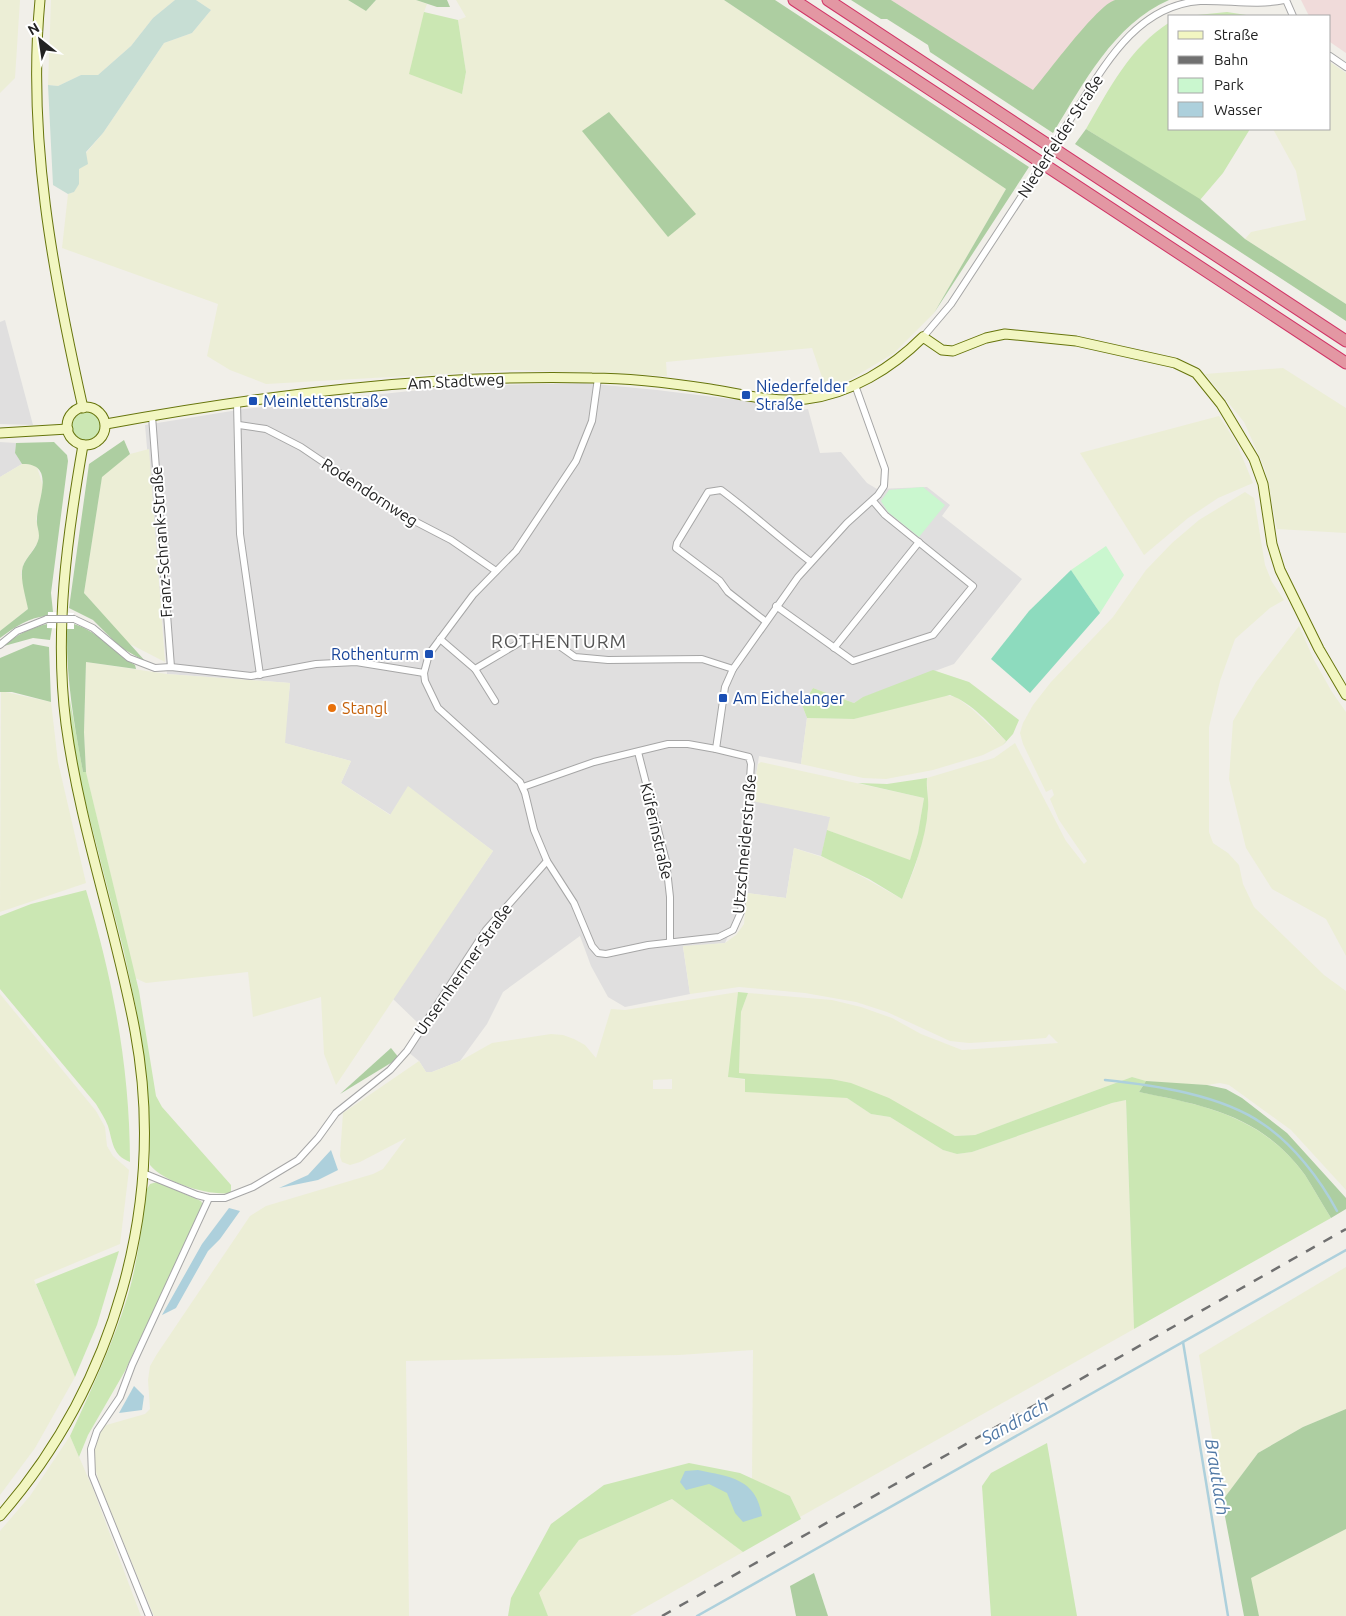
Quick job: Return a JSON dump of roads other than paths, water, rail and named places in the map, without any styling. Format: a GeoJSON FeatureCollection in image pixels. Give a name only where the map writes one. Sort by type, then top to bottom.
{"type":"FeatureCollection","features":[{"type":"Feature","properties":{"kind":"highway"},"geometry":{"type":"LineString","coordinates":[[794,0],[1346,363]]}},
{"type":"Feature","properties":{"kind":"highway"},"geometry":{"type":"LineString","coordinates":[[828,0],[1346,341]]}},
{"type":"Feature","properties":{"kind":"main road"},"geometry":{"type":"LineString","coordinates":[[40,0],[36,72],[40,158],[54,261],[83,408]]}},
{"type":"Feature","properties":{"kind":"main road"},"geometry":{"type":"LineString","coordinates":[[923,338],[942,350],[953,352],[986,338],[1005,334],[1076,341],[1164,360],[1196,374],[1221,404],[1254,459],[1263,484],[1272,544],[1280,570],[1319,649],[1346,695]]}},
{"type":"Feature","properties":{"kind":"main road","name":"Niederfelder Straße"},"geometry":{"type":"LineString","coordinates":[[598,378],[638,380],[791,400],[823,396],[855,385],[898,360],[923,338]]}},
{"type":"Feature","properties":{"kind":"main road","name":"Am Stadtweg"},"geometry":{"type":"LineString","coordinates":[[106,424],[237,403],[328,391],[427,382],[532,376],[598,378]]}},
{"type":"Feature","properties":{"kind":"main road"},"geometry":{"type":"LineString","coordinates":[[83,408],[97,411],[106,424],[100,440],[91,445],[84,445],[73,440],[68,430],[70,416],[75,411],[83,408]]}},
{"type":"Feature","properties":{"kind":"main road"},"geometry":{"type":"LineString","coordinates":[[0,433],[68,430]]}},
{"type":"Feature","properties":{"kind":"main road"},"geometry":{"type":"LineString","coordinates":[[0,1516],[20,1493],[56,1440],[83,1393],[102,1350],[128,1270],[139,1221],[143,1173],[143,1098],[136,1034],[115,938],[70,753],[63,689],[60,648],[64,583],[84,445]]}},
{"type":"Feature","properties":{"kind":"street","name":"Niederfelder Straße"},"geometry":{"type":"LineString","coordinates":[[923,338],[951,304],[1120,44],[1130,34],[1160,12],[1189,1],[1219,0],[1261,4],[1285,0]]}},
{"type":"Feature","properties":{"kind":"street"},"geometry":{"type":"LineString","coordinates":[[1285,0],[1292,15]]}},
{"type":"Feature","properties":{"kind":"street"},"geometry":{"type":"LineString","coordinates":[[1331,57],[1346,68]]}},
{"type":"Feature","properties":{"kind":"street"},"geometry":{"type":"LineString","coordinates":[[547,861],[534,830],[523,787],[438,708],[429,691],[424,673],[429,654],[473,595],[516,552],[576,461],[592,421],[598,378]]}},
{"type":"Feature","properties":{"kind":"street"},"geometry":{"type":"LineString","coordinates":[[523,787],[594,762],[677,743],[716,749],[725,687],[733,669],[765,621],[811,562],[846,523],[873,500],[884,486],[885,469],[855,385]]}},
{"type":"Feature","properties":{"kind":"street"},"geometry":{"type":"LineString","coordinates":[[237,403],[240,534],[260,675]]}},
{"type":"Feature","properties":{"kind":"street","name":"Franz-Schrank-Straße"},"geometry":{"type":"LineString","coordinates":[[152,416],[171,667]]}},
{"type":"Feature","properties":{"kind":"street","name":"Rodendornweg"},"geometry":{"type":"LineString","coordinates":[[239,425],[257,427],[282,436],[320,459],[397,512],[451,540],[496,571]]}},
{"type":"Feature","properties":{"kind":"street"},"geometry":{"type":"LineString","coordinates":[[765,621],[728,592],[720,581],[676,548],[677,543],[708,492],[721,490],[759,518],[770,531],[811,562]]}},
{"type":"Feature","properties":{"kind":"street"},"geometry":{"type":"LineString","coordinates":[[776,606],[853,661],[924,639],[941,627],[973,586],[885,515],[873,500]]}},
{"type":"Feature","properties":{"kind":"street"},"geometry":{"type":"LineString","coordinates":[[834,648],[919,542]]}},
{"type":"Feature","properties":{"kind":"street"},"geometry":{"type":"LineString","coordinates":[[0,645],[16,631],[48,619],[74,620],[93,628],[120,651],[137,662],[155,668],[171,667],[178,670],[260,675],[334,662],[379,664],[424,673]]}},
{"type":"Feature","properties":{"kind":"street"},"geometry":{"type":"LineString","coordinates":[[475,669],[529,638],[537,638],[558,645],[575,657],[592,659],[702,659],[733,669]]}},
{"type":"Feature","properties":{"kind":"street"},"geometry":{"type":"LineString","coordinates":[[440,639],[475,669],[495,701]]}},
{"type":"Feature","properties":{"kind":"street","name":"Utzschneiderstraße"},"geometry":{"type":"LineString","coordinates":[[547,861],[567,889],[592,946],[598,953],[606,954],[670,942],[710,939],[726,934],[737,924],[741,912],[751,764],[749,757],[744,754],[716,749]]}},
{"type":"Feature","properties":{"kind":"street","name":"Küferinstraße"},"geometry":{"type":"LineString","coordinates":[[638,752],[666,861],[670,897],[670,942]]}},
{"type":"Feature","properties":{"kind":"street","name":"Unsernherrner Straße"},"geometry":{"type":"LineString","coordinates":[[209,1198],[224,1198],[240,1194],[298,1160],[336,1113],[376,1082],[400,1059],[486,930],[547,861]]}},
{"type":"Feature","properties":{"kind":"street"},"geometry":{"type":"LineString","coordinates":[[143,1173],[209,1198],[132,1365],[120,1397],[97,1431],[91,1449],[92,1476],[149,1616]]}},
{"type":"Feature","properties":{"kind":"water"},"geometry":{"type":"Polygon","coordinates":[[[331,1150],[338,1170],[318,1180],[279,1188],[308,1175],[331,1150]]]}},
{"type":"Feature","properties":{"kind":"water"},"geometry":{"type":"Polygon","coordinates":[[[229,1208],[240,1211],[220,1239],[208,1251],[176,1308],[162,1315],[202,1244],[229,1208]]]}},
{"type":"Feature","properties":{"kind":"water"},"geometry":{"type":"Polygon","coordinates":[[[134,1386],[144,1396],[142,1410],[119,1413],[134,1386]]]}},
{"type":"Feature","properties":{"kind":"water"},"geometry":{"type":"Polygon","coordinates":[[[698,1470],[740,1481],[754,1494],[759,1503],[762,1516],[743,1522],[735,1513],[727,1493],[709,1484],[686,1490],[680,1482],[685,1471],[698,1470]]]}},
{"type":"Feature","properties":{"kind":"waterway"},"geometry":{"type":"LineString","coordinates":[[1105,1080],[1166,1088],[1187,1093],[1228,1106],[1246,1114],[1274,1132],[1295,1152],[1314,1175],[1337,1211]]}},
{"type":"Feature","properties":{"kind":"waterway","name":"Sandrach"},"geometry":{"type":"LineString","coordinates":[[697,1616],[1346,1250]]}},
{"type":"Feature","properties":{"kind":"waterway","name":"Brautlach"},"geometry":{"type":"LineString","coordinates":[[1183,1342],[1228,1616]]}},
{"type":"Feature","properties":{"kind":"railway"},"geometry":{"type":"LineString","coordinates":[[662,1616],[1346,1229]]}},
{"type":"Feature","properties":{"kind":"place","name":"Niederfelder Straße"},"geometry":{"type":"Point","coordinates":[746,395]}},
{"type":"Feature","properties":{"kind":"place","name":"Meinlettenstraße"},"geometry":{"type":"Point","coordinates":[253,401]}},
{"type":"Feature","properties":{"kind":"place","name":"Rothenturm"},"geometry":{"type":"Point","coordinates":[429,654]}},
{"type":"Feature","properties":{"kind":"place","name":"Am Eichelanger"},"geometry":{"type":"Point","coordinates":[723,698]}},
{"type":"Feature","properties":{"kind":"place","name":"Stangl"},"geometry":{"type":"Point","coordinates":[332,708]}},
{"type":"Feature","properties":{"kind":"district","name":"ROTHENTURM"},"geometry":{"type":"Point","coordinates":[559,641]}}]}
